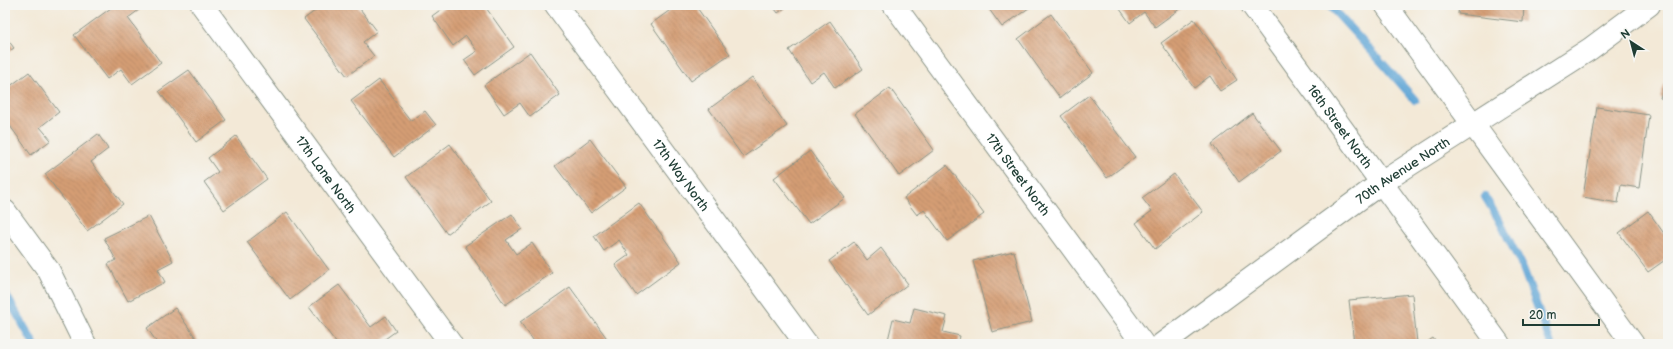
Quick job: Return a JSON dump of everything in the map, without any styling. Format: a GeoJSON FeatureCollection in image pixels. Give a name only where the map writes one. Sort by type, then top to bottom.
{"type":"FeatureCollection","features":[{"type":"Feature","properties":{"kind":"street","name":"17th Lane North"},"geometry":{"type":"LineString","coordinates":[[202,5],[451,344]]}},
{"type":"Feature","properties":{"kind":"street","name":"17th Way North"},"geometry":{"type":"LineString","coordinates":[[556,5],[806,344]]}},
{"type":"Feature","properties":{"kind":"street","name":"17th Street North"},"geometry":{"type":"LineString","coordinates":[[894,5],[1143,344]]}},
{"type":"Feature","properties":{"kind":"street","name":"16th Street North"},"geometry":{"type":"LineString","coordinates":[[1252,5],[1499,344]]}},
{"type":"Feature","properties":{"kind":"street"},"geometry":{"type":"LineString","coordinates":[[1386,5],[1633,344]]}},
{"type":"Feature","properties":{"kind":"street","name":"70th Avenue North"},"geometry":{"type":"LineString","coordinates":[[1162,344],[1381,183],[1590,49],[1649,5]]}},
{"type":"Feature","properties":{"kind":"street"},"geometry":{"type":"LineString","coordinates":[[5,210],[49,271],[85,344]]}},
{"type":"Feature","properties":{"kind":"building"},"geometry":{"type":"Polygon","coordinates":[[[115,5],[142,5],[143,7],[128,18],[161,63],[132,84],[121,69],[107,79],[74,35],[115,5]]]}},
{"type":"Feature","properties":{"kind":"building"},"geometry":{"type":"Polygon","coordinates":[[[323,5],[357,5],[377,31],[363,42],[374,56],[347,76],[304,19],[323,5]]]}},
{"type":"Feature","properties":{"kind":"building"},"geometry":{"type":"Polygon","coordinates":[[[447,5],[484,5],[514,47],[475,75],[464,60],[477,51],[466,36],[453,46],[432,16],[447,5]]]}},
{"type":"Feature","properties":{"kind":"building"},"geometry":{"type":"Polygon","coordinates":[[[677,5],[695,5],[730,54],[691,81],[651,24],[677,5]]]}},
{"type":"Feature","properties":{"kind":"building"},"geometry":{"type":"Polygon","coordinates":[[[772,5],[789,5],[778,13],[772,5]]]}},
{"type":"Feature","properties":{"kind":"building"},"geometry":{"type":"Polygon","coordinates":[[[986,5],[1033,5],[1002,27],[986,5]]]}},
{"type":"Feature","properties":{"kind":"building"},"geometry":{"type":"Polygon","coordinates":[[[1117,5],[1185,5],[1155,27],[1144,12],[1130,23],[1117,5]]]}},
{"type":"Feature","properties":{"kind":"building"},"geometry":{"type":"Polygon","coordinates":[[[1459,5],[1524,5],[1523,22],[1458,14],[1459,5]]]}},
{"type":"Feature","properties":{"kind":"building"},"geometry":{"type":"Polygon","coordinates":[[[1051,14],[1093,73],[1060,98],[1018,39],[1051,14]]]}},
{"type":"Feature","properties":{"kind":"building"},"geometry":{"type":"Polygon","coordinates":[[[1194,19],[1237,80],[1220,91],[1210,76],[1194,88],[1161,43],[1194,19]]]}},
{"type":"Feature","properties":{"kind":"building"},"geometry":{"type":"Polygon","coordinates":[[[830,21],[863,69],[835,88],[824,72],[810,82],[789,50],[830,21]]]}},
{"type":"Feature","properties":{"kind":"building"},"geometry":{"type":"Polygon","coordinates":[[[5,36],[14,48],[5,54],[5,36]]]}},
{"type":"Feature","properties":{"kind":"building"},"geometry":{"type":"Polygon","coordinates":[[[530,52],[560,95],[530,117],[520,103],[504,114],[484,85],[530,52]]]}},
{"type":"Feature","properties":{"kind":"building"},"geometry":{"type":"Polygon","coordinates":[[[189,70],[226,120],[196,142],[159,91],[189,70]]]}},
{"type":"Feature","properties":{"kind":"building"},"geometry":{"type":"Polygon","coordinates":[[[29,72],[59,112],[40,127],[51,140],[31,155],[5,119],[5,90],[29,72]]]}},
{"type":"Feature","properties":{"kind":"building"},"geometry":{"type":"Polygon","coordinates":[[[1668,73],[1668,100],[1660,98],[1668,73]]]}},
{"type":"Feature","properties":{"kind":"building"},"geometry":{"type":"Polygon","coordinates":[[[752,77],[787,126],[743,157],[709,109],[752,77]]]}},
{"type":"Feature","properties":{"kind":"building"},"geometry":{"type":"Polygon","coordinates":[[[379,80],[411,121],[425,111],[436,125],[394,157],[351,101],[379,80]]]}},
{"type":"Feature","properties":{"kind":"building"},"geometry":{"type":"Polygon","coordinates":[[[890,88],[934,150],[899,176],[855,114],[890,88]]]}},
{"type":"Feature","properties":{"kind":"building"},"geometry":{"type":"Polygon","coordinates":[[[1089,95],[1135,157],[1107,178],[1061,116],[1089,95]]]}},
{"type":"Feature","properties":{"kind":"building"},"geometry":{"type":"Polygon","coordinates":[[[1597,107],[1649,115],[1639,188],[1621,185],[1618,203],[1583,197],[1597,107]]]}},
{"type":"Feature","properties":{"kind":"building"},"geometry":{"type":"Polygon","coordinates":[[[1252,113],[1281,151],[1239,182],[1212,144],[1252,113]]]}},
{"type":"Feature","properties":{"kind":"building"},"geometry":{"type":"Polygon","coordinates":[[[98,134],[108,149],[91,162],[123,204],[87,231],[45,174],[98,134]]]}},
{"type":"Feature","properties":{"kind":"building"},"geometry":{"type":"Polygon","coordinates":[[[236,136],[267,179],[224,210],[204,182],[218,172],[208,158],[236,136]]]}},
{"type":"Feature","properties":{"kind":"building"},"geometry":{"type":"Polygon","coordinates":[[[590,139],[626,187],[591,213],[555,166],[590,139]]]}},
{"type":"Feature","properties":{"kind":"building"},"geometry":{"type":"Polygon","coordinates":[[[450,144],[491,201],[447,234],[406,177],[450,144]]]}},
{"type":"Feature","properties":{"kind":"building"},"geometry":{"type":"Polygon","coordinates":[[[810,151],[845,198],[809,224],[774,178],[810,151]]]}},
{"type":"Feature","properties":{"kind":"building"},"geometry":{"type":"Polygon","coordinates":[[[947,165],[984,214],[947,241],[924,210],[917,215],[904,198],[947,165]]]}},
{"type":"Feature","properties":{"kind":"building"},"geometry":{"type":"Polygon","coordinates":[[[1174,174],[1203,212],[1155,249],[1136,223],[1152,211],[1142,198],[1174,174]]]}},
{"type":"Feature","properties":{"kind":"building"},"geometry":{"type":"Polygon","coordinates":[[[639,203],[681,262],[636,295],[615,265],[629,255],[619,240],[604,251],[594,236],[639,203]]]}},
{"type":"Feature","properties":{"kind":"building"},"geometry":{"type":"Polygon","coordinates":[[[1648,211],[1668,239],[1668,258],[1648,272],[1619,233],[1648,211]]]}},
{"type":"Feature","properties":{"kind":"building"},"geometry":{"type":"Polygon","coordinates":[[[287,212],[329,270],[290,300],[247,242],[287,212]]]}},
{"type":"Feature","properties":{"kind":"building"},"geometry":{"type":"Polygon","coordinates":[[[512,214],[522,229],[506,240],[516,254],[532,243],[552,273],[505,305],[465,246],[512,214]]]}},
{"type":"Feature","properties":{"kind":"building"},"geometry":{"type":"Polygon","coordinates":[[[149,216],[173,261],[158,269],[165,282],[128,301],[108,264],[116,260],[104,238],[149,216]]]}},
{"type":"Feature","properties":{"kind":"building"},"geometry":{"type":"Polygon","coordinates":[[[854,242],[867,260],[881,248],[908,284],[868,315],[829,261],[854,242]]]}},
{"type":"Feature","properties":{"kind":"building"},"geometry":{"type":"Polygon","coordinates":[[[1014,251],[1032,322],[992,332],[973,261],[1014,251]]]}},
{"type":"Feature","properties":{"kind":"building"},"geometry":{"type":"Polygon","coordinates":[[[339,285],[371,327],[386,316],[396,331],[378,344],[337,344],[309,307],[339,285]]]}},
{"type":"Feature","properties":{"kind":"building"},"geometry":{"type":"Polygon","coordinates":[[[570,287],[611,344],[536,344],[520,322],[570,287]]]}},
{"type":"Feature","properties":{"kind":"building"},"geometry":{"type":"Polygon","coordinates":[[[1412,294],[1417,343],[1354,344],[1349,300],[1412,294]]]}},
{"type":"Feature","properties":{"kind":"building"},"geometry":{"type":"Polygon","coordinates":[[[175,308],[200,344],[158,344],[147,328],[175,308]]]}},
{"type":"Feature","properties":{"kind":"building"},"geometry":{"type":"Polygon","coordinates":[[[914,308],[947,316],[943,332],[960,336],[958,344],[887,344],[893,319],[910,323],[914,308]]]}},
{"type":"Feature","properties":{"kind":"building"},"geometry":{"type":"Polygon","coordinates":[[[1433,338],[1437,344],[1424,344],[1433,338]]]}},
{"type":"Feature","properties":{"kind":"waterway"},"geometry":{"type":"LineString","coordinates":[[1329,5],[1415,100]]}},
{"type":"Feature","properties":{"kind":"waterway"},"geometry":{"type":"LineString","coordinates":[[1485,197],[1499,220],[1523,268],[1551,344]]}},
{"type":"Feature","properties":{"kind":"waterway"},"geometry":{"type":"LineString","coordinates":[[5,293],[34,344]]}}]}
